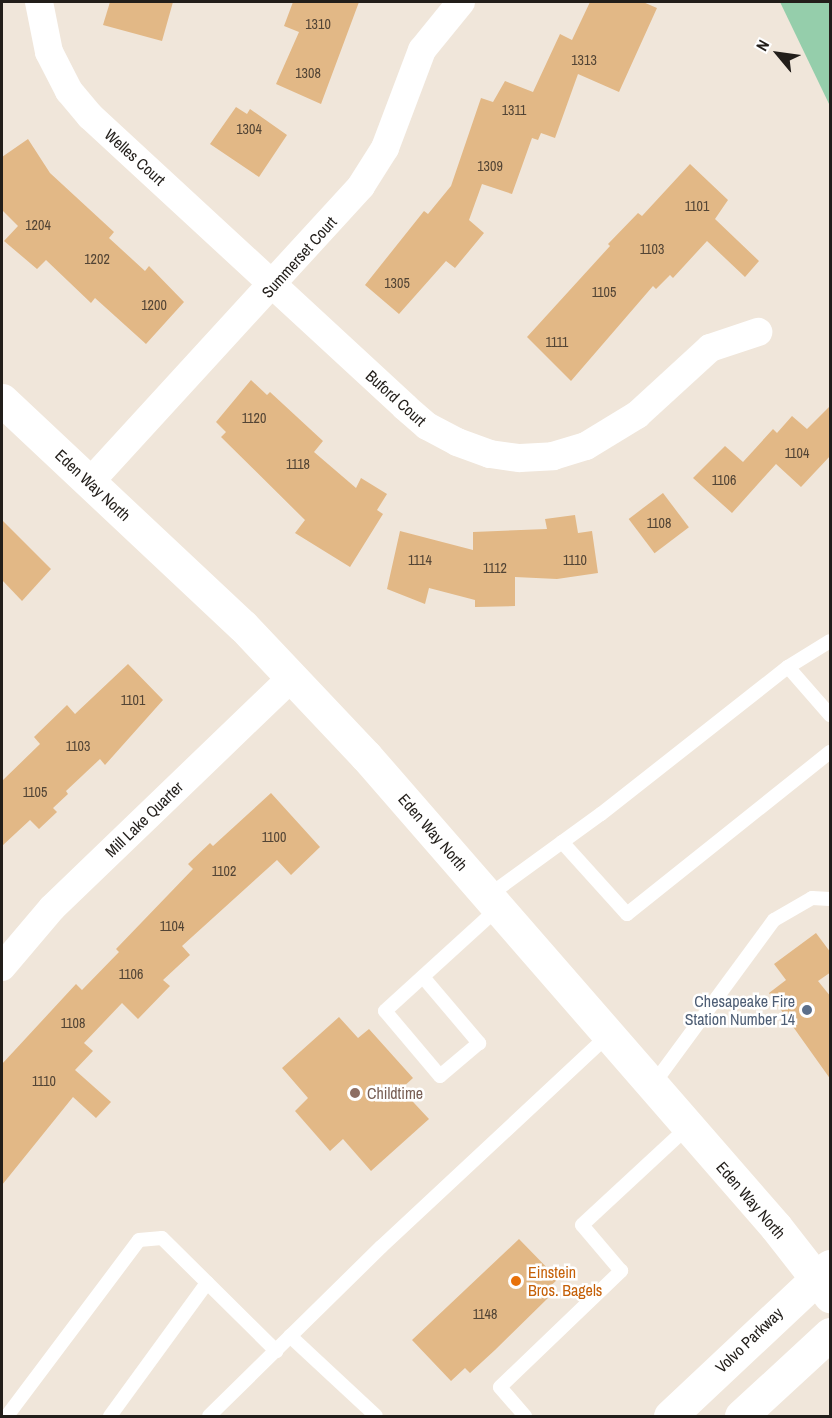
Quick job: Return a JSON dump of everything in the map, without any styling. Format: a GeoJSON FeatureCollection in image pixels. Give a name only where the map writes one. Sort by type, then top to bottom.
{"type":"FeatureCollection","features":[{"type":"Feature","properties":{"kind":"street","name":"Welles Court"},"geometry":{"type":"LineString","coordinates":[[39,2],[48,52],[69,91],[90,116],[274,285]]}},
{"type":"Feature","properties":{"kind":"street","name":"Summerset Court"},"geometry":{"type":"LineString","coordinates":[[90,482],[274,285],[361,186],[385,148],[422,50],[461,2]]}},
{"type":"Feature","properties":{"kind":"street","name":"Buford Court"},"geometry":{"type":"LineString","coordinates":[[274,285],[427,426],[490,454],[520,458],[553,456],[586,446],[615,431],[710,348],[758,332]]}},
{"type":"Feature","properties":{"kind":"street","name":"Eden Way North"},"geometry":{"type":"LineString","coordinates":[[2,400],[292,677],[493,902],[688,1127],[826,1280]]}},
{"type":"Feature","properties":{"kind":"street","name":"Mill Lake Quarter"},"geometry":{"type":"LineString","coordinates":[[2,967],[52,908],[292,677]]}},
{"type":"Feature","properties":{"kind":"street","name":"Volvo Parkway"},"geometry":{"type":"LineString","coordinates":[[670,1416],[826,1280]]}},
{"type":"Feature","properties":{"kind":"street"},"geometry":{"type":"LineString","coordinates":[[741,1416],[831,1334]]}},
{"type":"Feature","properties":{"kind":"lane"},"geometry":{"type":"LineString","coordinates":[[423,976],[479,1043],[440,1076],[385,1011],[423,976],[493,902],[562,842],[788,667],[831,641]]}},
{"type":"Feature","properties":{"kind":"lane"},"geometry":{"type":"LineString","coordinates":[[788,667],[831,715]]}},
{"type":"Feature","properties":{"kind":"lane"},"geometry":{"type":"LineString","coordinates":[[562,842],[627,914],[831,752]]}},
{"type":"Feature","properties":{"kind":"lane"},"geometry":{"type":"LineString","coordinates":[[652,1086],[774,920],[812,898],[831,899]]}},
{"type":"Feature","properties":{"kind":"lane"},"geometry":{"type":"LineString","coordinates":[[209,1416],[290,1336],[608,1035]]}},
{"type":"Feature","properties":{"kind":"lane"},"geometry":{"type":"LineString","coordinates":[[525,1416],[500,1387],[621,1271],[582,1225],[688,1127]]}},
{"type":"Feature","properties":{"kind":"lane"},"geometry":{"type":"LineString","coordinates":[[8,1416],[139,1239],[162,1238],[276,1351]]}},
{"type":"Feature","properties":{"kind":"lane"},"geometry":{"type":"LineString","coordinates":[[110,1416],[207,1283]]}},
{"type":"Feature","properties":{"kind":"lane"},"geometry":{"type":"LineString","coordinates":[[290,1336],[376,1416]]}},
{"type":"Feature","properties":{"kind":"green space"},"geometry":{"type":"Polygon","coordinates":[[[780,2],[830,2],[830,106],[780,2]]]}},
{"type":"Feature","properties":{"kind":"building"},"geometry":{"type":"Polygon","coordinates":[[[110,2],[173,2],[162,41],[103,25],[110,2]]]}},
{"type":"Feature","properties":{"kind":"building"},"geometry":{"type":"Polygon","coordinates":[[[293,2],[359,2],[321,104],[276,84],[299,32],[284,26],[293,2]]]}},
{"type":"Feature","properties":{"kind":"building"},"geometry":{"type":"Polygon","coordinates":[[[590,2],[643,2],[657,8],[619,92],[578,74],[555,138],[541,133],[538,140],[532,138],[512,194],[482,184],[469,220],[484,233],[455,268],[446,261],[399,314],[365,285],[424,211],[428,214],[451,186],[481,98],[493,102],[505,81],[533,92],[560,34],[572,40],[590,2]]]}},
{"type":"Feature","properties":{"kind":"building"},"geometry":{"type":"Polygon","coordinates":[[[236,107],[247,114],[250,109],[287,135],[259,177],[210,144],[236,107]]]}},
{"type":"Feature","properties":{"kind":"building"},"geometry":{"type":"Polygon","coordinates":[[[28,139],[50,173],[114,232],[109,238],[145,271],[149,266],[184,302],[146,344],[95,298],[91,303],[46,260],[37,269],[4,241],[18,226],[2,210],[2,157],[28,139]]]}},
{"type":"Feature","properties":{"kind":"building"},"geometry":{"type":"Polygon","coordinates":[[[690,164],[728,200],[715,219],[759,261],[745,277],[707,241],[673,278],[670,275],[656,289],[653,286],[571,381],[527,337],[610,246],[608,244],[638,213],[642,216],[690,164]]]}},
{"type":"Feature","properties":{"kind":"building"},"geometry":{"type":"Polygon","coordinates":[[[251,380],[267,395],[270,392],[323,441],[314,452],[356,488],[361,478],[387,494],[377,510],[383,514],[350,567],[295,533],[305,520],[221,437],[226,432],[216,422],[251,380]]]}},
{"type":"Feature","properties":{"kind":"building"},"geometry":{"type":"Polygon","coordinates":[[[831,405],[831,455],[801,487],[776,464],[732,513],[693,478],[725,446],[743,462],[773,429],[777,433],[792,416],[807,429],[831,405]]]}},
{"type":"Feature","properties":{"kind":"building"},"geometry":{"type":"Polygon","coordinates":[[[663,493],[689,527],[655,553],[629,519],[663,493]]]}},
{"type":"Feature","properties":{"kind":"building"},"geometry":{"type":"Polygon","coordinates":[[[575,515],[578,533],[592,531],[598,573],[557,579],[515,577],[515,606],[475,607],[475,600],[429,588],[425,604],[387,589],[400,531],[473,550],[473,532],[547,529],[545,519],[575,515]]]}},
{"type":"Feature","properties":{"kind":"building"},"geometry":{"type":"Polygon","coordinates":[[[2,520],[51,569],[22,601],[2,580],[2,520]]]}},
{"type":"Feature","properties":{"kind":"building"},"geometry":{"type":"Polygon","coordinates":[[[128,664],[163,700],[105,765],[100,759],[66,791],[68,794],[53,808],[57,812],[39,829],[30,820],[2,846],[2,781],[40,744],[34,737],[67,705],[75,714],[128,664]]]}},
{"type":"Feature","properties":{"kind":"building"},"geometry":{"type":"Polygon","coordinates":[[[271,793],[320,847],[291,875],[277,860],[182,946],[190,955],[163,980],[170,986],[138,1019],[122,1003],[84,1043],[93,1051],[75,1070],[111,1102],[96,1118],[73,1097],[2,1185],[2,1064],[76,984],[82,990],[119,952],[116,949],[193,869],[188,864],[210,843],[213,846],[271,793]]]}},
{"type":"Feature","properties":{"kind":"building","name":"Chesapeake Fire Station Number 14"},"geometry":{"type":"Polygon","coordinates":[[[816,933],[831,953],[831,972],[818,981],[831,997],[831,1080],[769,993],[786,980],[774,964],[816,933]]]}},
{"type":"Feature","properties":{"kind":"building","name":"Childtime"},"geometry":{"type":"Polygon","coordinates":[[[339,1017],[358,1038],[369,1029],[413,1078],[401,1089],[429,1119],[371,1171],[343,1139],[330,1151],[295,1111],[308,1098],[282,1068],[339,1017]]]}},
{"type":"Feature","properties":{"kind":"building"},"geometry":{"type":"Polygon","coordinates":[[[519,1239],[558,1279],[543,1293],[548,1298],[495,1350],[470,1373],[465,1368],[451,1381],[412,1340],[519,1239]]]}},
{"type":"Feature","properties":{"kind":"place","name":"Chesapeake Fire Station Number 14"},"geometry":{"type":"Point","coordinates":[807,1010]}},
{"type":"Feature","properties":{"kind":"place","name":"Childtime"},"geometry":{"type":"Point","coordinates":[355,1093]}},
{"type":"Feature","properties":{"kind":"place","name":"Einstein Bros. Bagels"},"geometry":{"type":"Point","coordinates":[516,1281]}}]}
